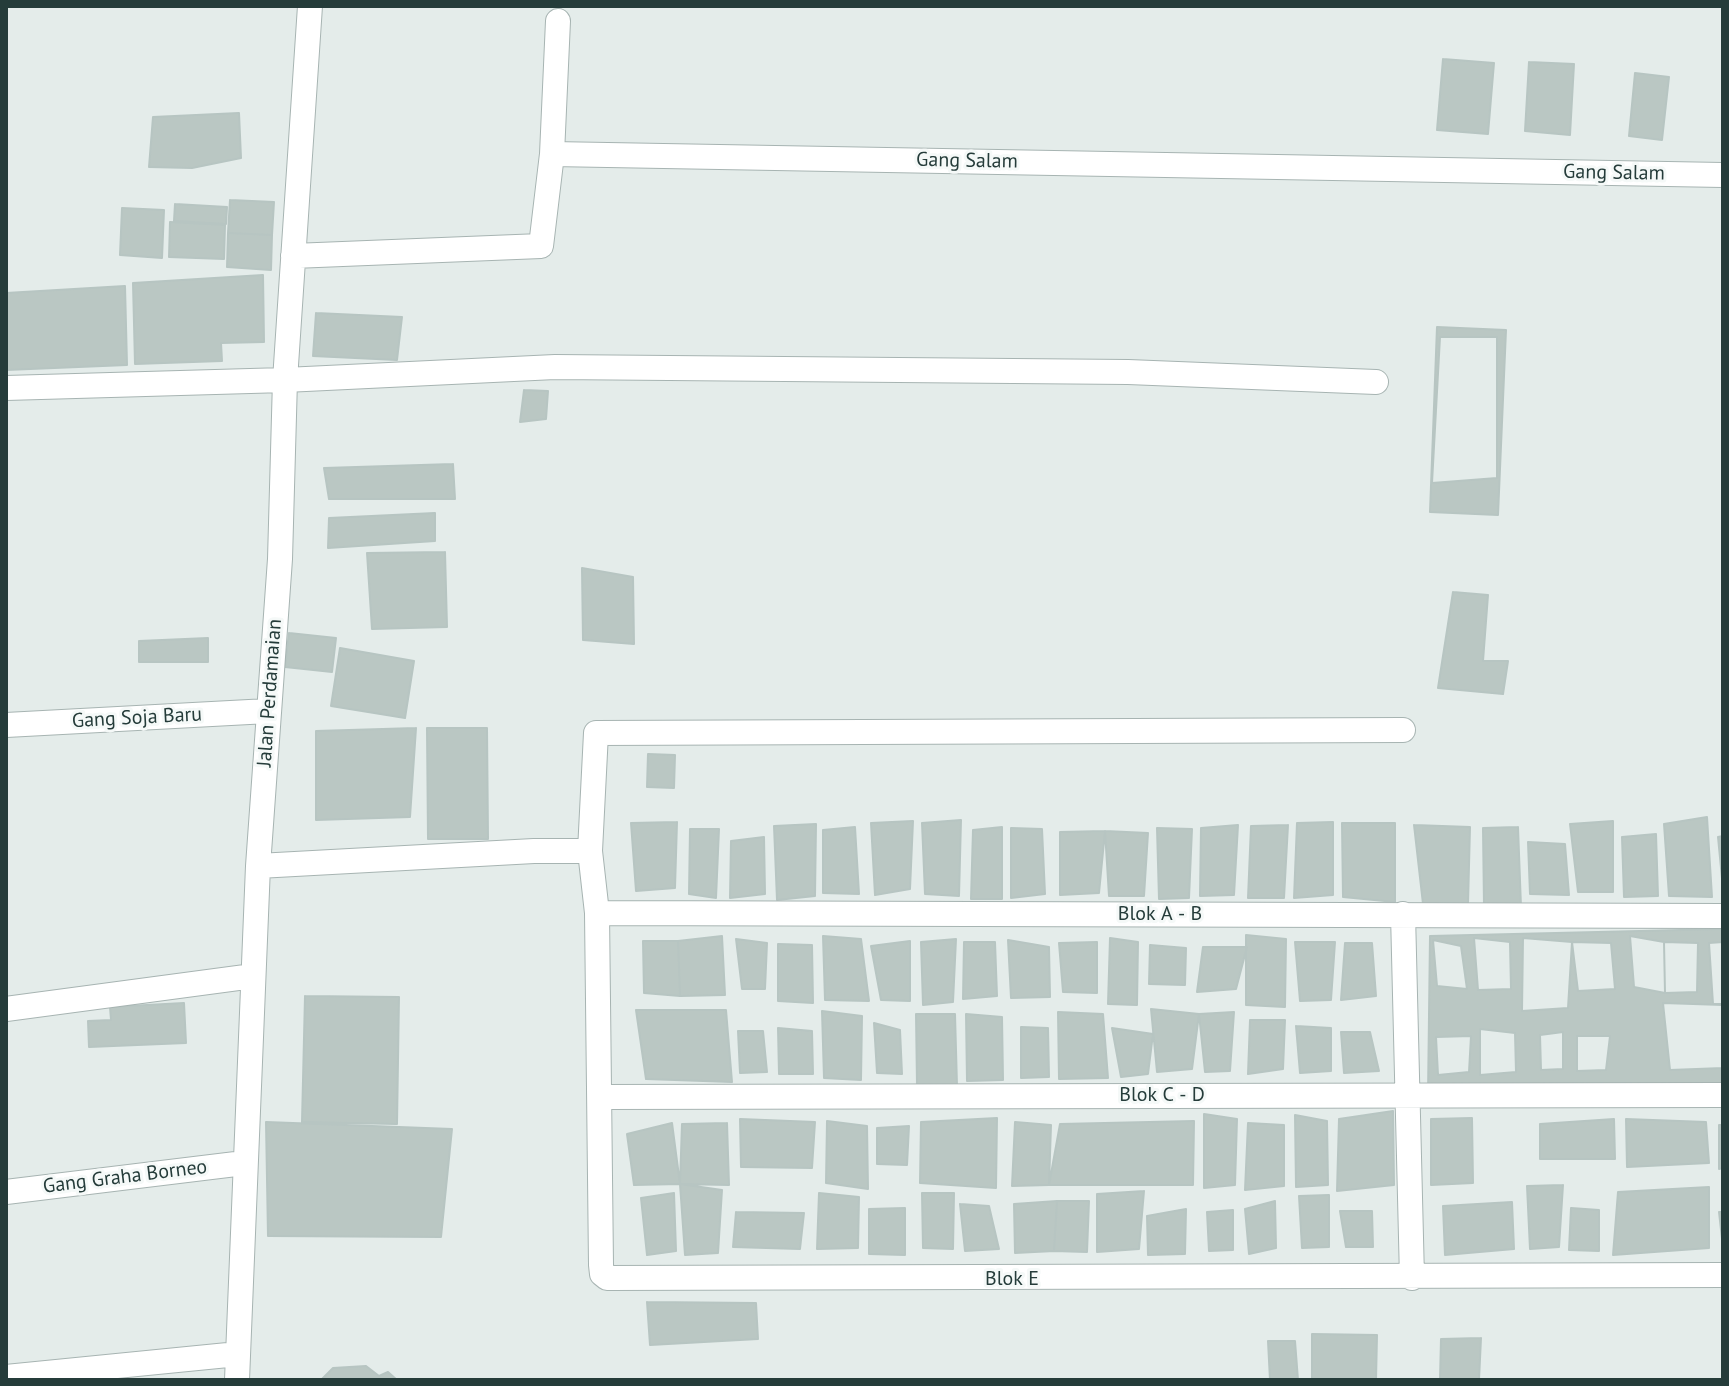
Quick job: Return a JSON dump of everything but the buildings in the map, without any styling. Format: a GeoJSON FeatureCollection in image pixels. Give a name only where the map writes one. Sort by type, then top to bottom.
{"type":"FeatureCollection","features":[{"type":"Feature","properties":{"kind":"street","name":"Jalan Perdamaian"},"geometry":{"type":"LineString","coordinates":[[237,1380],[258,866],[280,559],[285,380],[310,6]]}},
{"type":"Feature","properties":{"kind":"street"},"geometry":{"type":"LineString","coordinates":[[293,256],[541,246],[552,154],[558,21]]}},
{"type":"Feature","properties":{"kind":"street","name":"Gang Salam"},"geometry":{"type":"LineString","coordinates":[[552,154],[1723,175]]}},
{"type":"Feature","properties":{"kind":"street"},"geometry":{"type":"LineString","coordinates":[[6,388],[585,367],[1128,372],[1376,382]]}},
{"type":"Feature","properties":{"kind":"street","name":"Gang Soja Baru"},"geometry":{"type":"LineString","coordinates":[[6,725],[268,711]]}},
{"type":"Feature","properties":{"kind":"street"},"geometry":{"type":"LineString","coordinates":[[600,1097],[597,913],[590,851],[596,733],[1403,730]]}},
{"type":"Feature","properties":{"kind":"street"},"geometry":{"type":"LineString","coordinates":[[258,866],[534,851],[590,851]]}},
{"type":"Feature","properties":{"kind":"street","name":"Blok A - B"},"geometry":{"type":"LineString","coordinates":[[597,913],[1723,916]]}},
{"type":"Feature","properties":{"kind":"street"},"geometry":{"type":"LineString","coordinates":[[1403,914],[1412,1278]]}},
{"type":"Feature","properties":{"kind":"street"},"geometry":{"type":"LineString","coordinates":[[6,1009],[253,976]]}},
{"type":"Feature","properties":{"kind":"street","name":"Blok C - D"},"geometry":{"type":"LineString","coordinates":[[600,1097],[1723,1095]]}},
{"type":"Feature","properties":{"kind":"street","name":"Blok E"},"geometry":{"type":"LineString","coordinates":[[600,1097],[601,1265],[602,1274],[612,1279],[1723,1275]]}},
{"type":"Feature","properties":{"kind":"street","name":"Gang Graha Borneo"},"geometry":{"type":"LineString","coordinates":[[6,1192],[244,1163]]}},
{"type":"Feature","properties":{"kind":"street"},"geometry":{"type":"LineString","coordinates":[[6,1377],[238,1354]]}}]}
